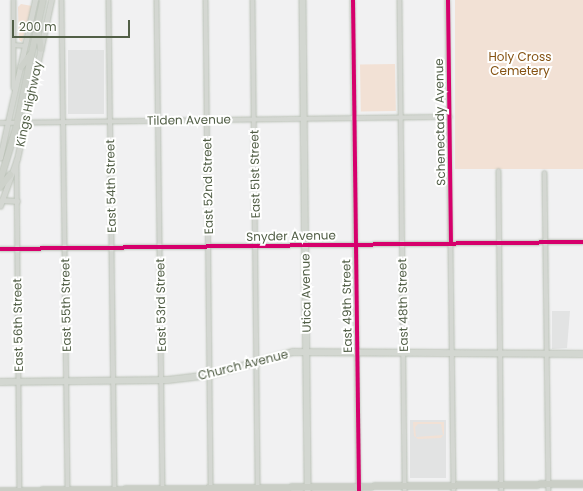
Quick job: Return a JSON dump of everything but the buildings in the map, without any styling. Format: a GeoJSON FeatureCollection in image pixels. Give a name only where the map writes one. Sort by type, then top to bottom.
{"type":"FeatureCollection","features":[{"type":"Feature","properties":{"kind":"highway"},"geometry":{"type":"LineString","coordinates":[[0,491],[549,488],[583,484]]}},
{"type":"Feature","properties":{"kind":"main road","name":"Kings Highway"},"geometry":{"type":"LineString","coordinates":[[0,181],[17,122],[43,0]]}},
{"type":"Feature","properties":{"kind":"main road","name":"Utica Avenue"},"geometry":{"type":"LineString","coordinates":[[303,0],[308,489]]}},
{"type":"Feature","properties":{"kind":"main road"},"geometry":{"type":"LineString","coordinates":[[38,24],[41,49]]}},
{"type":"Feature","properties":{"kind":"main road"},"geometry":{"type":"LineString","coordinates":[[21,67],[32,52]]}},
{"type":"Feature","properties":{"kind":"main road"},"geometry":{"type":"LineString","coordinates":[[0,187],[10,175]]}},
{"type":"Feature","properties":{"kind":"main road","name":"Church Avenue"},"geometry":{"type":"LineString","coordinates":[[0,382],[113,382],[162,380],[210,375],[293,352],[583,354]]}},
{"type":"Feature","properties":{"kind":"street"},"geometry":{"type":"LineString","coordinates":[[14,0],[14,99]]}},
{"type":"Feature","properties":{"kind":"street","name":"Kings Highway"},"geometry":{"type":"LineString","coordinates":[[0,158],[35,0]]}},
{"type":"Feature","properties":{"kind":"street","name":"Kings Highway"},"geometry":{"type":"LineString","coordinates":[[0,206],[17,159],[51,0]]}},
{"type":"Feature","properties":{"kind":"street","name":"East 55th Street"},"geometry":{"type":"LineString","coordinates":[[62,0],[68,491]]}},
{"type":"Feature","properties":{"kind":"street","name":"East 54th Street"},"geometry":{"type":"LineString","coordinates":[[109,0],[114,490]]}},
{"type":"Feature","properties":{"kind":"street","name":"East 53rd Street"},"geometry":{"type":"LineString","coordinates":[[157,0],[163,490]]}},
{"type":"Feature","properties":{"kind":"street","name":"East 52nd Street"},"geometry":{"type":"LineString","coordinates":[[206,0],[212,490]]}},
{"type":"Feature","properties":{"kind":"street","name":"East 51st Street"},"geometry":{"type":"LineString","coordinates":[[253,0],[258,489]]}},
{"type":"Feature","properties":{"kind":"street","name":"East 49th Street"},"geometry":{"type":"LineString","coordinates":[[353,0],[359,489]]}},
{"type":"Feature","properties":{"kind":"street","name":"East 48th Street"},"geometry":{"type":"LineString","coordinates":[[400,0],[405,489]]}},
{"type":"Feature","properties":{"kind":"street","name":"Schenectady Avenue"},"geometry":{"type":"LineString","coordinates":[[448,0],[454,488]]}},
{"type":"Feature","properties":{"kind":"street"},"geometry":{"type":"LineString","coordinates":[[14,45],[25,46]]}},
{"type":"Feature","properties":{"kind":"street","name":"Tilden Avenue"},"geometry":{"type":"LineString","coordinates":[[0,123],[450,117]]}},
{"type":"Feature","properties":{"kind":"street","name":"East 56th Street"},"geometry":{"type":"LineString","coordinates":[[17,159],[16,201],[20,491]]}},
{"type":"Feature","properties":{"kind":"street"},"geometry":{"type":"LineString","coordinates":[[498,171],[502,488]]}},
{"type":"Feature","properties":{"kind":"street"},"geometry":{"type":"LineString","coordinates":[[545,173],[549,488]]}},
{"type":"Feature","properties":{"kind":"street"},"geometry":{"type":"LineString","coordinates":[[2,200],[16,201]]}},
{"type":"Feature","properties":{"kind":"street","name":"Snyder Avenue"},"geometry":{"type":"LineString","coordinates":[[0,249],[583,242]]}},
{"type":"Feature","properties":{"kind":"shaded area"},"geometry":{"type":"Polygon","coordinates":[[[68,50],[104,50],[104,114],[68,114],[68,50]]]}},
{"type":"Feature","properties":{"kind":"shaded area"},"geometry":{"type":"Polygon","coordinates":[[[552,311],[570,311],[567,348],[552,349],[552,311]]]}},
{"type":"Feature","properties":{"kind":"shaded area"},"geometry":{"type":"Polygon","coordinates":[[[410,420],[446,420],[446,478],[410,478],[410,420]]]}},
{"type":"Feature","properties":{"kind":"green space","name":"Holy Cross Cemetery"},"geometry":{"type":"Polygon","coordinates":[[[455,0],[583,0],[583,169],[455,169],[455,0]]]}},
{"type":"Feature","properties":{"kind":"green space"},"geometry":{"type":"Polygon","coordinates":[[[21,4],[32,6],[22,42],[19,40],[18,7],[21,4]]]}},
{"type":"Feature","properties":{"kind":"green space"},"geometry":{"type":"Polygon","coordinates":[[[395,64],[396,111],[361,112],[360,65],[395,64]]]}},
{"type":"Feature","properties":{"kind":"green space"},"geometry":{"type":"Polygon","coordinates":[[[413,422],[444,422],[444,434],[441,438],[418,439],[414,436],[413,422]],[[418,424],[415,427],[416,437],[443,435],[441,424],[418,424]]]}},
{"type":"Feature","properties":{"kind":"cycle path"},"geometry":{"type":"LineString","coordinates":[[353,0],[359,491]]}},
{"type":"Feature","properties":{"kind":"cycle path"},"geometry":{"type":"LineString","coordinates":[[448,0],[451,244]]}},
{"type":"Feature","properties":{"kind":"cycle path"},"geometry":{"type":"LineString","coordinates":[[0,249],[583,242]]}}]}
